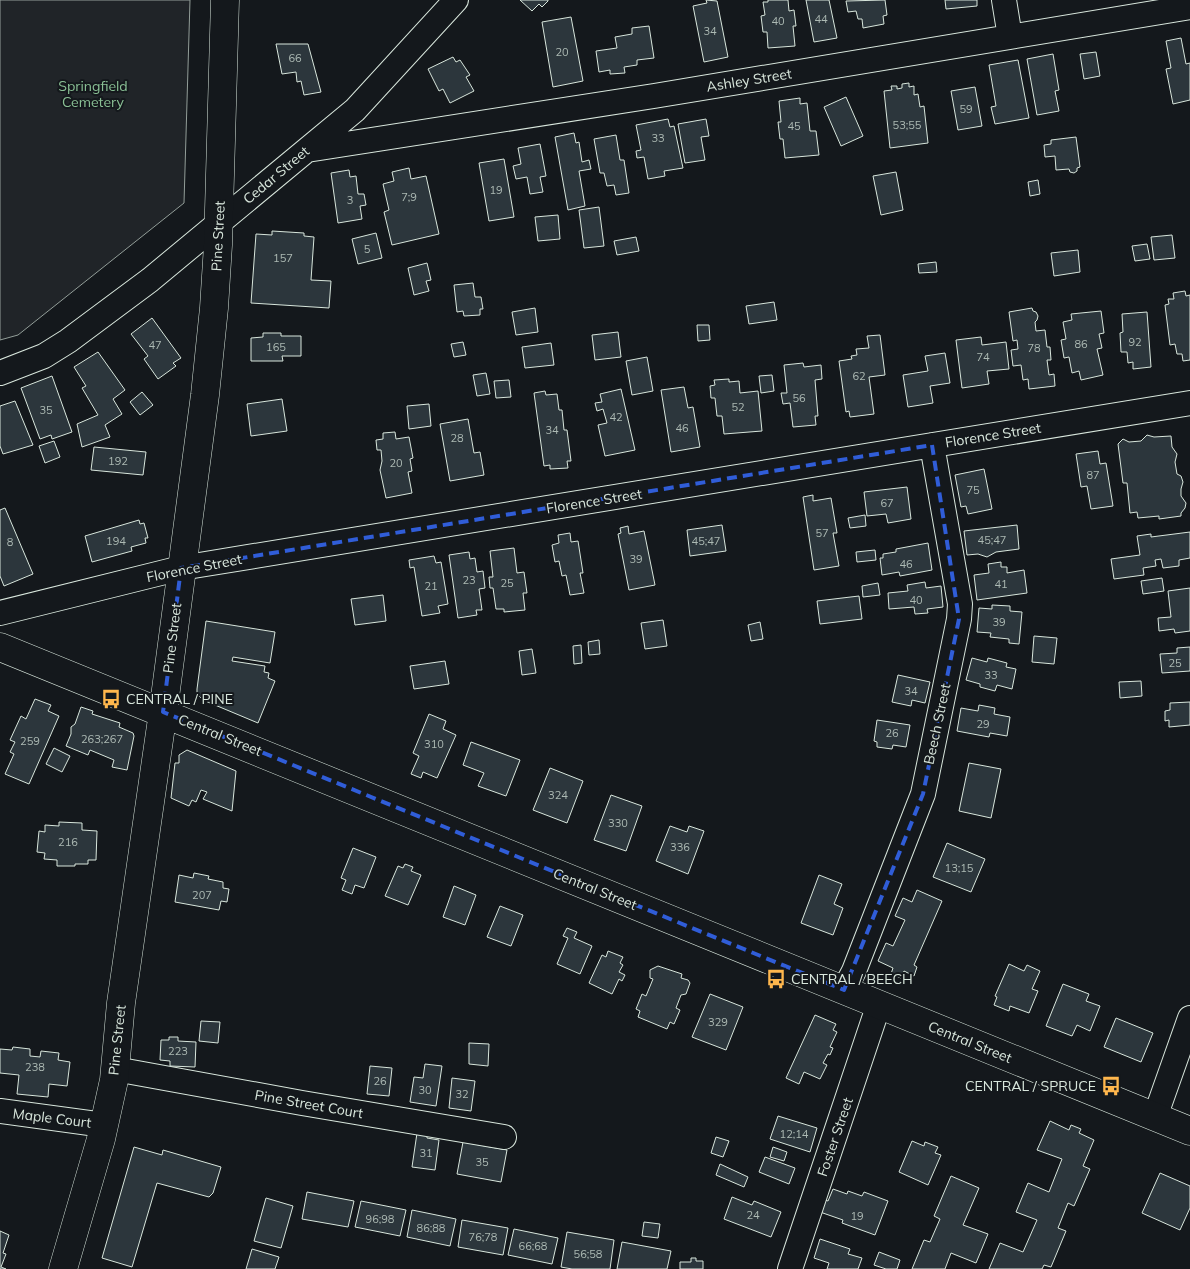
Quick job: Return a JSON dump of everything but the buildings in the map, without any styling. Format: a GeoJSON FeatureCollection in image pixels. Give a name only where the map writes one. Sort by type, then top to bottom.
{"type":"FeatureCollection","features":[{"type":"Feature","properties":{"kind":"main road","name":"Pine Street"},"geometry":{"type":"LineString","coordinates":[[63,1269],[102,1139],[115,1069],[121,1003],[163,712],[205,395],[214,308],[219,223],[225,0]]}},
{"type":"Feature","properties":{"kind":"main road","name":"Central Street"},"geometry":{"type":"LineString","coordinates":[[0,647],[1190,1131]]}},
{"type":"Feature","properties":{"kind":"street","name":"Cedar Street"},"geometry":{"type":"LineString","coordinates":[[0,373],[44,356],[68,341],[150,280],[355,110],[456,0]]}},
{"type":"Feature","properties":{"kind":"street"},"geometry":{"type":"LineString","coordinates":[[1004,0],[1010,36]]}},
{"type":"Feature","properties":{"kind":"street","name":"Ashley Street"},"geometry":{"type":"LineString","coordinates":[[307,150],[654,96],[1190,7]]}},
{"type":"Feature","properties":{"kind":"street","name":"Florence Street"},"geometry":{"type":"LineString","coordinates":[[0,613],[181,568],[1190,403]]}},
{"type":"Feature","properties":{"kind":"street","name":"Beech Street"},"geometry":{"type":"LineString","coordinates":[[844,990],[854,971],[923,794],[959,619],[960,604],[932,445]]}},
{"type":"Feature","properties":{"kind":"street","name":"Foster Street"},"geometry":{"type":"LineString","coordinates":[[790,1269],[879,1004]]}},
{"type":"Feature","properties":{"kind":"street"},"geometry":{"type":"LineString","coordinates":[[1155,1117],[1190,1018]]}},
{"type":"Feature","properties":{"kind":"street","name":"Pine Street Court"},"geometry":{"type":"LineString","coordinates":[[115,1069],[504,1137]]}},
{"type":"Feature","properties":{"kind":"street","name":"Maple Court"},"geometry":{"type":"LineString","coordinates":[[0,1111],[104,1125]]}},
{"type":"Feature","properties":{"kind":"highlighted area"},"geometry":{"type":"Polygon","coordinates":[[[932,445],[959,619],[923,794],[844,990],[163,712],[181,568],[932,445]]]}},
{"type":"Feature","properties":{"kind":"green space","name":"Springfield Cemetery"},"geometry":{"type":"Polygon","coordinates":[[[0,0],[190,0],[184,203],[18,335],[0,340],[0,0]]]}},
{"type":"Feature","properties":{"kind":"place","name":"CENTRAL / PINE"},"geometry":{"type":"Point","coordinates":[111,699]}},
{"type":"Feature","properties":{"kind":"place","name":"CENTRAL / BEECH"},"geometry":{"type":"Point","coordinates":[776,979]}},
{"type":"Feature","properties":{"kind":"place","name":"CENTRAL / SPRUCE"},"geometry":{"type":"Point","coordinates":[1111,1086]}}]}
